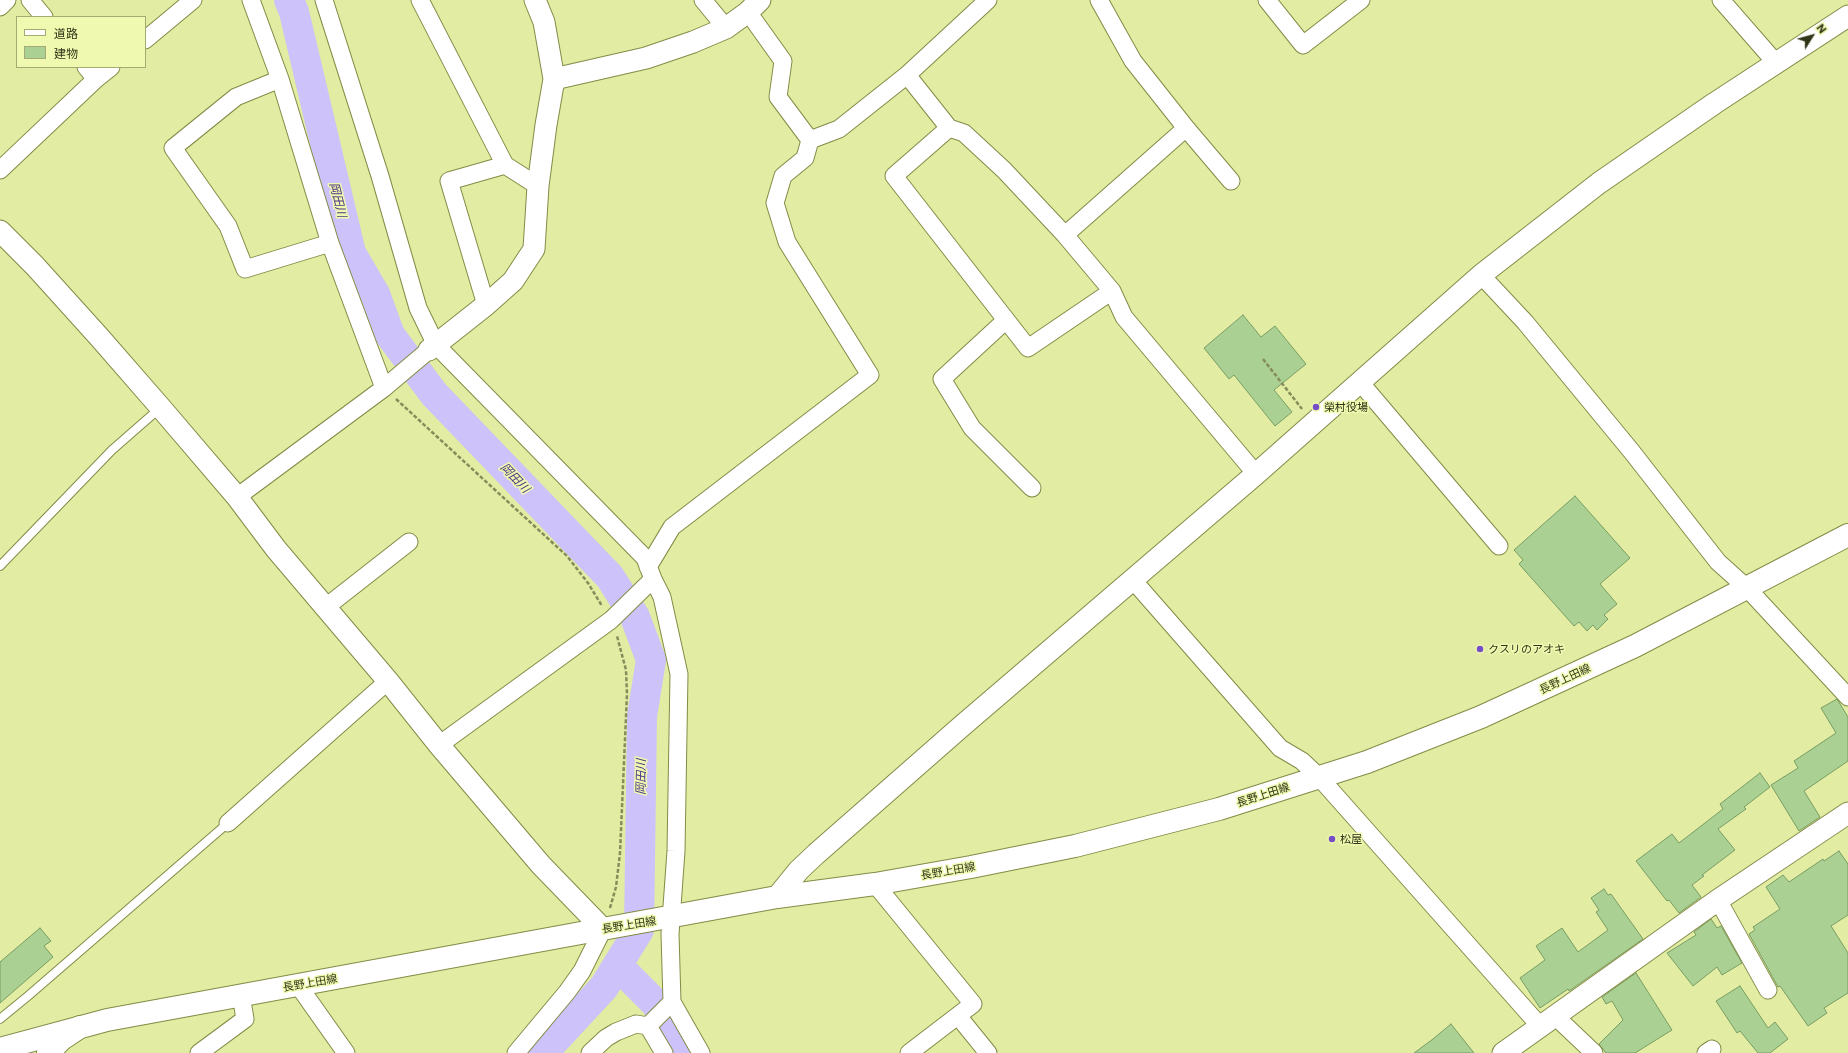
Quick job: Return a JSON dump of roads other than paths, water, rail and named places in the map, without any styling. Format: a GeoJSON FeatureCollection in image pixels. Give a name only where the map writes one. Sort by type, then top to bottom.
{"type":"FeatureCollection","features":[{"type":"Feature","properties":{"kind":"main road","name":"長野上田線"},"geometry":{"type":"LineString","coordinates":[[0,1049],[107,1020],[603,929],[672,918],[777,897],[875,884],[1076,846],[1219,809],[1374,759],[1508,705],[1635,646],[1848,535]]}},
{"type":"Feature","properties":{"kind":"main road"},"geometry":{"type":"LineString","coordinates":[[48,1053],[62,1039],[80,1027]]}},
{"type":"Feature","properties":{"kind":"street"},"geometry":{"type":"LineString","coordinates":[[0,7],[7,0]]}},
{"type":"Feature","properties":{"kind":"street"},"geometry":{"type":"LineString","coordinates":[[30,0],[43,16]]}},
{"type":"Feature","properties":{"kind":"street"},"geometry":{"type":"LineString","coordinates":[[146,39],[193,0]]}},
{"type":"Feature","properties":{"kind":"street"},"geometry":{"type":"LineString","coordinates":[[251,0],[280,79],[330,243],[390,382]]}},
{"type":"Feature","properties":{"kind":"street"},"geometry":{"type":"LineString","coordinates":[[324,0],[380,176],[418,308],[432,348],[645,558],[662,597],[679,674],[678,796],[670,934],[669,1005],[701,1053]]}},
{"type":"Feature","properties":{"kind":"street"},"geometry":{"type":"LineString","coordinates":[[420,0],[505,165],[538,186]]}},
{"type":"Feature","properties":{"kind":"street"},"geometry":{"type":"LineString","coordinates":[[237,497],[390,382],[486,305],[513,281],[534,249],[538,186],[554,79],[544,22],[535,0]]}},
{"type":"Feature","properties":{"kind":"street"},"geometry":{"type":"LineString","coordinates":[[704,0],[726,28]]}},
{"type":"Feature","properties":{"kind":"street"},"geometry":{"type":"LineString","coordinates":[[810,140],[839,129],[907,75],[988,0]]}},
{"type":"Feature","properties":{"kind":"street"},"geometry":{"type":"LineString","coordinates":[[1099,0],[1133,61],[1186,128],[1231,181]]}},
{"type":"Feature","properties":{"kind":"street"},"geometry":{"type":"LineString","coordinates":[[1267,0],[1303,45],[1361,0]]}},
{"type":"Feature","properties":{"kind":"street"},"geometry":{"type":"LineString","coordinates":[[1721,0],[1776,63]]}},
{"type":"Feature","properties":{"kind":"street"},"geometry":{"type":"LineString","coordinates":[[554,79],[646,58],[693,42],[726,28],[754,6],[783,61],[778,97],[810,140]]}},
{"type":"Feature","properties":{"kind":"street"},"geometry":{"type":"LineString","coordinates":[[777,897],[799,870],[816,854],[1132,579],[1256,474],[1359,381],[1481,275],[1599,183],[1848,16]]}},
{"type":"Feature","properties":{"kind":"street"},"geometry":{"type":"LineString","coordinates":[[0,170],[91,73],[108,68]]}},
{"type":"Feature","properties":{"kind":"street"},"geometry":{"type":"LineString","coordinates":[[907,75],[949,128],[964,134],[1004,170],[1065,235],[1112,291],[1124,317],[1256,474]]}},
{"type":"Feature","properties":{"kind":"street"},"geometry":{"type":"LineString","coordinates":[[280,79],[236,97],[173,148],[228,226],[245,269],[330,243]]}},
{"type":"Feature","properties":{"kind":"street"},"geometry":{"type":"LineString","coordinates":[[949,128],[894,176],[1028,348],[1112,291]]}},
{"type":"Feature","properties":{"kind":"street"},"geometry":{"type":"LineString","coordinates":[[1065,235],[1186,128]]}},
{"type":"Feature","properties":{"kind":"street"},"geometry":{"type":"LineString","coordinates":[[438,745],[610,620],[651,573],[672,527],[870,375],[787,242],[775,203],[783,176],[805,158],[810,140]]}},
{"type":"Feature","properties":{"kind":"street"},"geometry":{"type":"LineString","coordinates":[[486,305],[449,181],[505,165]]}},
{"type":"Feature","properties":{"kind":"street"},"geometry":{"type":"LineString","coordinates":[[0,231],[100,338],[161,408],[237,497],[276,549],[388,682],[438,745],[541,865],[603,929],[589,958],[575,981],[516,1053]]}},
{"type":"Feature","properties":{"kind":"street"},"geometry":{"type":"LineString","coordinates":[[1481,275],[1530,328],[1632,452],[1718,562],[1747,588],[1848,697]]}},
{"type":"Feature","properties":{"kind":"street"},"geometry":{"type":"LineString","coordinates":[[1006,320],[942,379],[972,428],[1032,488]]}},
{"type":"Feature","properties":{"kind":"street"},"geometry":{"type":"LineString","coordinates":[[1359,381],[1498,546]]}},
{"type":"Feature","properties":{"kind":"street"},"geometry":{"type":"LineString","coordinates":[[326,607],[409,542]]}},
{"type":"Feature","properties":{"kind":"street"},"geometry":{"type":"LineString","coordinates":[[1132,579],[1280,748],[1302,762],[1318,777],[1548,1021],[1594,1053]]}},
{"type":"Feature","properties":{"kind":"street"},"geometry":{"type":"LineString","coordinates":[[228,823],[388,682]]}},
{"type":"Feature","properties":{"kind":"street"},"geometry":{"type":"LineString","coordinates":[[1503,1053],[1718,900],[1848,813]]}},
{"type":"Feature","properties":{"kind":"street"},"geometry":{"type":"LineString","coordinates":[[875,884],[974,1004],[909,1053]]}},
{"type":"Feature","properties":{"kind":"street"},"geometry":{"type":"LineString","coordinates":[[1718,900],[1768,990]]}},
{"type":"Feature","properties":{"kind":"street"},"geometry":{"type":"LineString","coordinates":[[298,985],[346,1053]]}},
{"type":"Feature","properties":{"kind":"street"},"geometry":{"type":"LineString","coordinates":[[199,1053],[245,1019],[241,995]]}},
{"type":"Feature","properties":{"kind":"street"},"geometry":{"type":"LineString","coordinates":[[590,1053],[606,1038],[616,1032],[636,1024],[651,1024],[669,1005]]}},
{"type":"Feature","properties":{"kind":"street"},"geometry":{"type":"LineString","coordinates":[[958,1016],[988,1053]]}},
{"type":"Feature","properties":{"kind":"street"},"geometry":{"type":"LineString","coordinates":[[651,1024],[664,1053]]}},
{"type":"Feature","properties":{"kind":"lane"},"geometry":{"type":"LineString","coordinates":[[0,566],[112,450],[161,408]]}},
{"type":"Feature","properties":{"kind":"lane"},"geometry":{"type":"LineString","coordinates":[[0,1019],[228,823]]}},
{"type":"Feature","properties":{"kind":"waterway","name":"岡田川"},"geometry":{"type":"LineString","coordinates":[[289,0],[294,12],[351,253],[375,294],[390,335],[434,394],[610,577],[635,617],[651,660],[642,716],[639,930],[604,987],[543,1053]]}},
{"type":"Feature","properties":{"kind":"waterway","name":"岡田川"},"geometry":{"type":"LineString","coordinates":[[618,966],[656,1004],[681,1053]]}},
{"type":"Feature","properties":{"kind":"place","name":"榮村役場"},"geometry":{"type":"Point","coordinates":[1316,407]}},
{"type":"Feature","properties":{"kind":"place","name":"クスリのアオキ"},"geometry":{"type":"Point","coordinates":[1480,649]}},
{"type":"Feature","properties":{"kind":"place","name":"松屋"},"geometry":{"type":"Point","coordinates":[1332,839]}}]}
